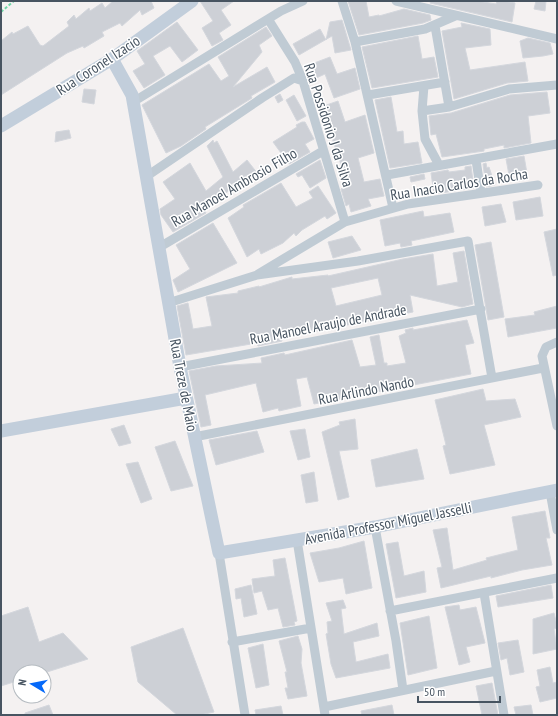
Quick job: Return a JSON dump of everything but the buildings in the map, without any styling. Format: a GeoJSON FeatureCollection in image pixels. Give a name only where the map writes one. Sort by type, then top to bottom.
{"type":"FeatureCollection","features":[{"type":"Feature","properties":{"kind":"street","name":"Rua Coronel Izacio"},"geometry":{"type":"LineString","coordinates":[[1,126],[112,59],[192,1]]}},
{"type":"Feature","properties":{"kind":"street"},"geometry":{"type":"LineString","coordinates":[[133,102],[291,5],[303,1]]}},
{"type":"Feature","properties":{"kind":"street"},"geometry":{"type":"LineString","coordinates":[[342,1],[355,42],[387,175],[393,208]]}},
{"type":"Feature","properties":{"kind":"street"},"geometry":{"type":"LineString","coordinates":[[396,1],[557,39]]}},
{"type":"Feature","properties":{"kind":"street"},"geometry":{"type":"LineString","coordinates":[[355,42],[409,33],[435,26],[455,16]]}},
{"type":"Feature","properties":{"kind":"street","name":"Rua Possidonio J da Silva"},"geometry":{"type":"LineString","coordinates":[[268,19],[295,62],[345,222]]}},
{"type":"Feature","properties":{"kind":"street"},"geometry":{"type":"LineString","coordinates":[[435,26],[449,107]]}},
{"type":"Feature","properties":{"kind":"street","name":"Rua Treze de Maio"},"geometry":{"type":"LineString","coordinates":[[112,59],[132,95],[180,367],[219,553],[232,642],[245,715]]}},
{"type":"Feature","properties":{"kind":"street"},"geometry":{"type":"LineString","coordinates":[[147,176],[294,78],[302,81]]}},
{"type":"Feature","properties":{"kind":"street"},"geometry":{"type":"LineString","coordinates":[[368,95],[445,82]]}},
{"type":"Feature","properties":{"kind":"street"},"geometry":{"type":"LineString","coordinates":[[422,111],[449,107],[509,89],[557,85]]}},
{"type":"Feature","properties":{"kind":"street"},"geometry":{"type":"LineString","coordinates":[[424,86],[422,111],[425,139],[439,165]]}},
{"type":"Feature","properties":{"kind":"street"},"geometry":{"type":"LineString","coordinates":[[387,175],[439,165],[476,160],[557,144]]}},
{"type":"Feature","properties":{"kind":"street","name":"Rua Manoel Ambrosio Filho"},"geometry":{"type":"LineString","coordinates":[[158,248],[323,151]]}},
{"type":"Feature","properties":{"kind":"street"},"geometry":{"type":"LineString","coordinates":[[476,160],[481,193]]}},
{"type":"Feature","properties":{"kind":"street","name":"Rua Inacio Carlos da Rocha"},"geometry":{"type":"LineString","coordinates":[[257,275],[345,222],[393,208],[538,185]]}},
{"type":"Feature","properties":{"kind":"street","name":"Rua Inacio Carlos da Rocha"},"geometry":{"type":"LineString","coordinates":[[168,303],[257,275],[358,261],[468,241],[481,310]]}},
{"type":"Feature","properties":{"kind":"street"},"geometry":{"type":"LineString","coordinates":[[481,310],[492,378]]}},
{"type":"Feature","properties":{"kind":"street","name":"Rua Manoel Araujo de Andrade"},"geometry":{"type":"LineString","coordinates":[[180,367],[481,310]]}},
{"type":"Feature","properties":{"kind":"street"},"geometry":{"type":"LineString","coordinates":[[557,342],[546,347],[543,351],[543,368],[557,426]]}},
{"type":"Feature","properties":{"kind":"street","name":"Rua Arlindo Nando"},"geometry":{"type":"LineString","coordinates":[[194,437],[543,368]]}},
{"type":"Feature","properties":{"kind":"street"},"geometry":{"type":"LineString","coordinates":[[1,431],[186,398]]}},
{"type":"Feature","properties":{"kind":"street"},"geometry":{"type":"LineString","coordinates":[[554,491],[557,530]]}},
{"type":"Feature","properties":{"kind":"street","name":"Avenida Professor Miguel Jasselli"},"geometry":{"type":"LineString","coordinates":[[219,553],[375,527],[554,491]]}},
{"type":"Feature","properties":{"kind":"street"},"geometry":{"type":"LineString","coordinates":[[375,527],[402,690]]}},
{"type":"Feature","properties":{"kind":"street"},"geometry":{"type":"LineString","coordinates":[[297,540],[325,711],[402,690],[496,671]]}},
{"type":"Feature","properties":{"kind":"street"},"geometry":{"type":"LineString","coordinates":[[390,611],[557,578]]}},
{"type":"Feature","properties":{"kind":"street"},"geometry":{"type":"LineString","coordinates":[[484,593],[504,715]]}},
{"type":"Feature","properties":{"kind":"street"},"geometry":{"type":"LineString","coordinates":[[232,642],[311,628]]}},
{"type":"Feature","properties":{"kind":"path"},"geometry":{"type":"LineString","coordinates":[[6,8],[11,1]]}},
{"type":"Feature","properties":{"kind":"path"},"geometry":{"type":"LineString","coordinates":[[1,12],[14,1]]}}]}
